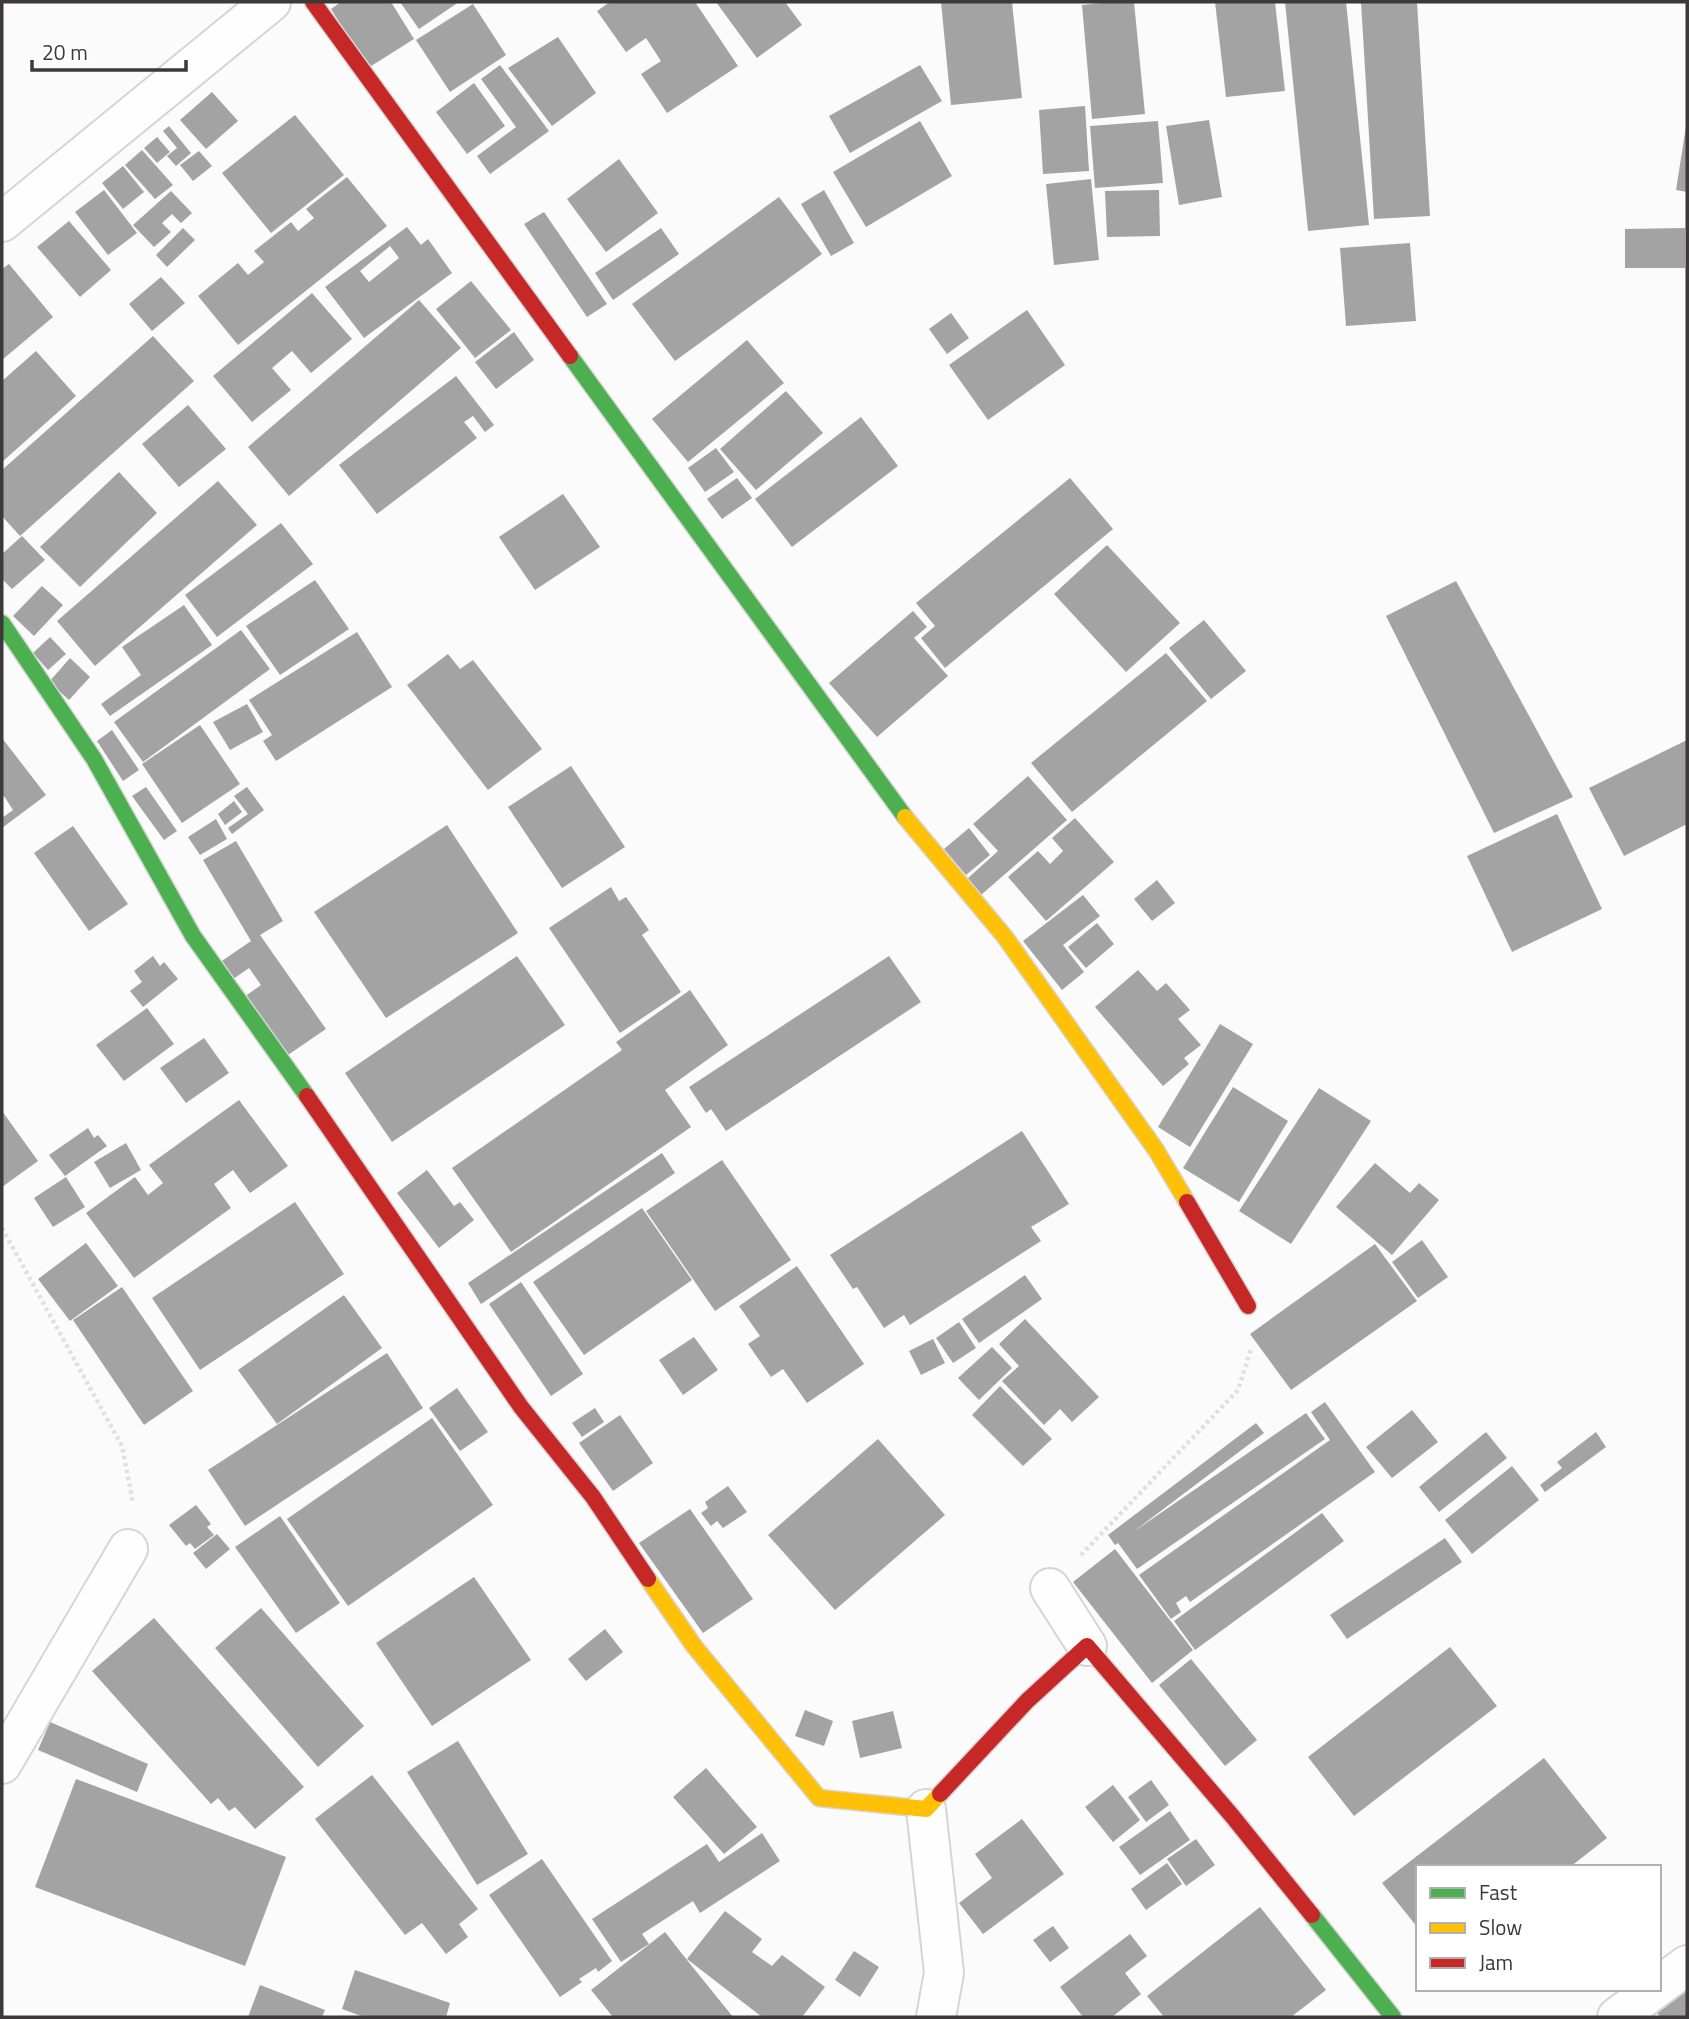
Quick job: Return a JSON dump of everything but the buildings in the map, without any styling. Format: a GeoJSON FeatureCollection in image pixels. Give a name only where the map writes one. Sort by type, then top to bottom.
{"type":"FeatureCollection","features":[{"type":"Feature","properties":{"kind":"street"},"geometry":{"type":"LineString","coordinates":[[2,222],[271,2]]}},
{"type":"Feature","properties":{"kind":"street"},"geometry":{"type":"LineString","coordinates":[[313,2],[913,828],[1005,937],[1156,1150],[1248,1306]]}},
{"type":"Feature","properties":{"kind":"street"},"geometry":{"type":"LineString","coordinates":[[2,623],[94,759],[193,936],[360,1170],[521,1407],[593,1497],[694,1646],[820,1798],[926,1809]]}},
{"type":"Feature","properties":{"kind":"street"},"geometry":{"type":"LineString","coordinates":[[2,1764],[128,1549]]}},
{"type":"Feature","properties":{"kind":"street"},"geometry":{"type":"LineString","coordinates":[[1050,1587],[1087,1646],[1233,1817],[1393,2017]]}},
{"type":"Feature","properties":{"kind":"street"},"geometry":{"type":"LineString","coordinates":[[936,2017],[944,1973],[926,1809],[1027,1701],[1087,1646]]}},
{"type":"Feature","properties":{"kind":"street"},"geometry":{"type":"LineString","coordinates":[[1661,1984],[1687,1965]]}},
{"type":"Feature","properties":{"kind":"street"},"geometry":{"type":"LineString","coordinates":[[1617,2017],[1652,1991]]}},
{"type":"Feature","properties":{"kind":"path"},"geometry":{"type":"LineString","coordinates":[[2,1228],[122,1446],[134,1506],[128,1549]]}},
{"type":"Feature","properties":{"kind":"path"},"geometry":{"type":"LineString","coordinates":[[1050,1587],[1238,1390],[1251,1349],[1248,1306]]}},
{"type":"Feature","properties":{"kind":"traffic: fast"},"geometry":{"type":"LineString","coordinates":[[570,356],[905,817]]}},
{"type":"Feature","properties":{"kind":"traffic: fast"},"geometry":{"type":"LineString","coordinates":[[2,623],[94,759],[193,936],[307,1096]]}},
{"type":"Feature","properties":{"kind":"traffic: fast"},"geometry":{"type":"LineString","coordinates":[[1312,1915],[1393,2017]]}},
{"type":"Feature","properties":{"kind":"traffic: slow"},"geometry":{"type":"LineString","coordinates":[[905,817],[1005,937],[1156,1150],[1187,1202]]}},
{"type":"Feature","properties":{"kind":"traffic: slow"},"geometry":{"type":"LineString","coordinates":[[648,1579],[694,1646],[819,1798],[926,1809],[940,1794]]}},
{"type":"Feature","properties":{"kind":"traffic: jam"},"geometry":{"type":"LineString","coordinates":[[313,2],[570,356]]}},
{"type":"Feature","properties":{"kind":"traffic: jam"},"geometry":{"type":"LineString","coordinates":[[307,1096],[521,1407],[593,1497],[648,1579]]}},
{"type":"Feature","properties":{"kind":"traffic: jam"},"geometry":{"type":"LineString","coordinates":[[1187,1202],[1248,1306]]}},
{"type":"Feature","properties":{"kind":"traffic: jam"},"geometry":{"type":"LineString","coordinates":[[940,1794],[1027,1701],[1087,1646],[1233,1817],[1312,1915]]}}]}
